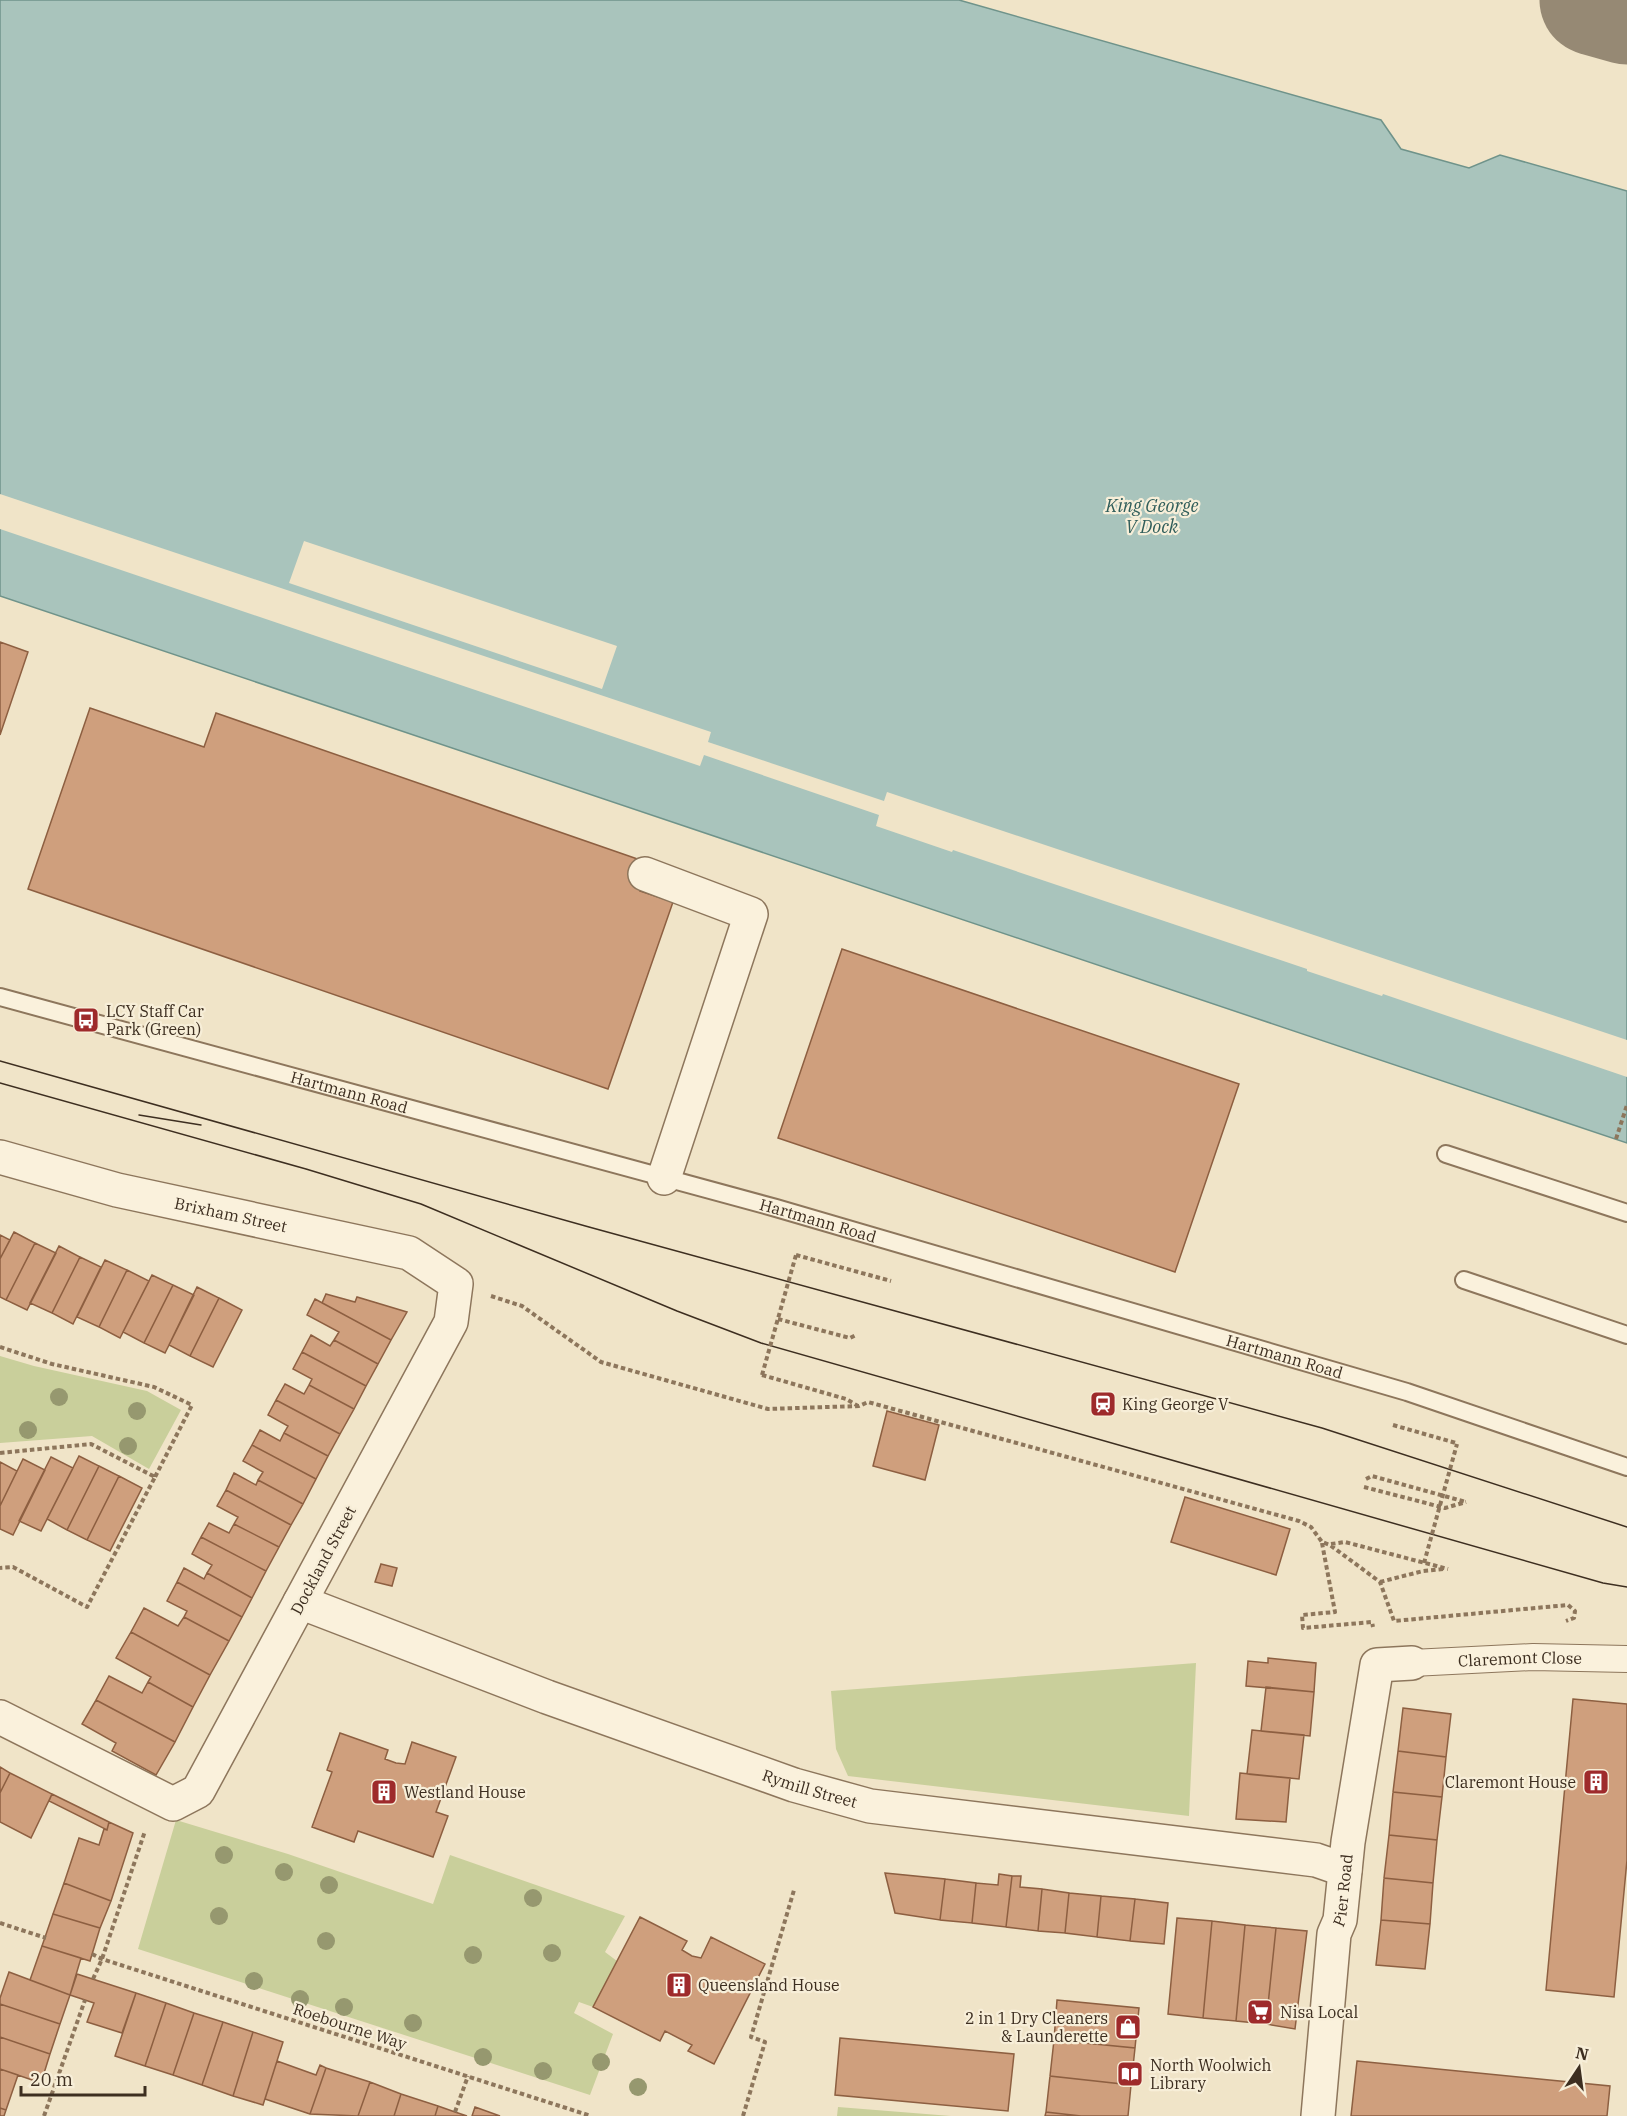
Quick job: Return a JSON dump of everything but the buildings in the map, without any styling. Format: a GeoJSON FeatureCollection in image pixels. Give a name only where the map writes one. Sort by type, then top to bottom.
{"type":"FeatureCollection","features":[{"type":"Feature","properties":{"kind":"street"},"geometry":{"type":"LineString","coordinates":[[645,873],[751,914],[664,1178]]}},
{"type":"Feature","properties":{"kind":"street","name":"Brixham Street"},"geometry":{"type":"LineString","coordinates":[[0,1157],[117,1190],[409,1253],[456,1284]]}},
{"type":"Feature","properties":{"kind":"street","name":"Dockland Street"},"geometry":{"type":"LineString","coordinates":[[0,1717],[173,1804],[198,1791],[451,1322],[456,1284]]}},
{"type":"Feature","properties":{"kind":"street","name":"Rymill Street"},"geometry":{"type":"LineString","coordinates":[[300,1602],[558,1701],[794,1785],[870,1806],[1316,1860],[1345,1870]]}},
{"type":"Feature","properties":{"kind":"street","name":"Claremont Close"},"geometry":{"type":"LineString","coordinates":[[1413,1663],[1533,1657],[1627,1659]]}},
{"type":"Feature","properties":{"kind":"street","name":"Pier Road"},"geometry":{"type":"LineString","coordinates":[[1318,2116],[1334,1934],[1340,1920],[1345,1870],[1377,1665],[1413,1663]]}},
{"type":"Feature","properties":{"kind":"lane","name":"Hartmann Road"},"geometry":{"type":"LineString","coordinates":[[0,997],[776,1208],[1407,1392],[1627,1467]]}},
{"type":"Feature","properties":{"kind":"lane"},"geometry":{"type":"LineString","coordinates":[[1446,1155],[1627,1213]]}},
{"type":"Feature","properties":{"kind":"lane"},"geometry":{"type":"LineString","coordinates":[[1464,1280],[1627,1335]]}},
{"type":"Feature","properties":{"kind":"path"},"geometry":{"type":"LineString","coordinates":[[1616,1139],[1627,1105]]}},
{"type":"Feature","properties":{"kind":"path"},"geometry":{"type":"LineString","coordinates":[[859,1406],[846,1399],[762,1375],[796,1255],[891,1281]]}},
{"type":"Feature","properties":{"kind":"path"},"geometry":{"type":"LineString","coordinates":[[490,1296],[522,1306],[601,1362],[768,1408],[859,1406],[868,1402],[1299,1521],[1311,1527],[1322,1542],[1335,1612],[1302,1615],[1303,1628],[1372,1622],[1373,1629]]}},
{"type":"Feature","properties":{"kind":"path"},"geometry":{"type":"LineString","coordinates":[[778,1319],[850,1338],[856,1335]]}},
{"type":"Feature","properties":{"kind":"path"},"geometry":{"type":"LineString","coordinates":[[0,1347],[52,1364],[154,1387],[192,1405],[87,1607],[13,1567],[0,1568]]}},
{"type":"Feature","properties":{"kind":"path"},"geometry":{"type":"LineString","coordinates":[[1393,1425],[1457,1444],[1424,1563]]}},
{"type":"Feature","properties":{"kind":"path"},"geometry":{"type":"LineString","coordinates":[[0,1453],[91,1444],[155,1477]]}},
{"type":"Feature","properties":{"kind":"path"},"geometry":{"type":"LineString","coordinates":[[1364,1486],[1445,1508],[1466,1502],[1372,1476],[1366,1479]]}},
{"type":"Feature","properties":{"kind":"path"},"geometry":{"type":"LineString","coordinates":[[1322,1542],[1330,1545],[1380,1582],[1394,1621],[1568,1605],[1575,1611],[1574,1618],[1564,1622]]}},
{"type":"Feature","properties":{"kind":"path"},"geometry":{"type":"LineString","coordinates":[[1330,1545],[1345,1542],[1448,1569],[1423,1571],[1380,1582]]}},
{"type":"Feature","properties":{"kind":"path"},"geometry":{"type":"LineString","coordinates":[[93,1979],[102,1959],[156,1796]]}},
{"type":"Feature","properties":{"kind":"path"},"geometry":{"type":"LineString","coordinates":[[743,2116],[765,2042],[751,2037],[795,1890]]}},
{"type":"Feature","properties":{"kind":"path"},"geometry":{"type":"LineString","coordinates":[[0,1923],[45,1938]]}},
{"type":"Feature","properties":{"kind":"path","name":"Roebourne Way"},"geometry":{"type":"LineString","coordinates":[[92,1953],[102,1959],[591,2116]]}},
{"type":"Feature","properties":{"kind":"path"},"geometry":{"type":"LineString","coordinates":[[44,2116],[86,2000]]}},
{"type":"Feature","properties":{"kind":"path"},"geometry":{"type":"LineString","coordinates":[[455,2112],[468,2076]]}},
{"type":"Feature","properties":{"kind":"green space"},"geometry":{"type":"Polygon","coordinates":[[[0,1356],[34,1366],[147,1391],[181,1410],[149,1469],[92,1436],[0,1443],[0,1356]]]}},
{"type":"Feature","properties":{"kind":"green space"},"geometry":{"type":"Polygon","coordinates":[[[1196,1663],[1189,1816],[848,1776],[836,1749],[831,1691],[1196,1663]]]}},
{"type":"Feature","properties":{"kind":"green space"},"geometry":{"type":"Polygon","coordinates":[[[176,1820],[288,1854],[433,1904],[450,1855],[625,1916],[605,1952],[617,1961],[593,2007],[579,2002],[574,2013],[613,2034],[590,2095],[138,1949],[176,1820]]]}},
{"type":"Feature","properties":{"kind":"green space"},"geometry":{"type":"Polygon","coordinates":[[[838,2107],[951,2116],[837,2116],[838,2107]]]}},
{"type":"Feature","properties":{"kind":"water","name":"King George V Dock"},"geometry":{"type":"Polygon","coordinates":[[[0,0],[959,0],[1381,120],[1401,149],[1469,168],[1500,155],[1627,191],[1627,1143],[0,596],[0,0]]]}},
{"type":"Feature","properties":{"kind":"pier"},"geometry":{"type":"Polygon","coordinates":[[[0,494],[711,732],[708,742],[884,801],[887,792],[1627,1040],[1627,1077],[876,826],[879,815],[704,755],[700,766],[0,529],[0,494]]]}},
{"type":"Feature","properties":{"kind":"pier"},"geometry":{"type":"Polygon","coordinates":[[[304,541],[617,646],[602,689],[289,583],[304,541]]]}},
{"type":"Feature","properties":{"kind":"taxiway"},"geometry":{"type":"LineString","coordinates":[[1595,0],[1627,9]]}},
{"type":"Feature","properties":{"kind":"tram line"},"geometry":{"type":"LineString","coordinates":[[0,1061],[589,1227],[1322,1428],[1627,1527]]}},
{"type":"Feature","properties":{"kind":"tram line"},"geometry":{"type":"LineString","coordinates":[[0,1083],[306,1169],[421,1204],[677,1311],[761,1343],[1603,1583],[1627,1587]]}},
{"type":"Feature","properties":{"kind":"tram line"},"geometry":{"type":"LineString","coordinates":[[139,1115],[201,1125]]}},
{"type":"Feature","properties":{"kind":"place","name":"LCY Staff Car Park (Green)"},"geometry":{"type":"Point","coordinates":[86,1020]}},
{"type":"Feature","properties":{"kind":"place","name":"King George V"},"geometry":{"type":"Point","coordinates":[1103,1404]}},
{"type":"Feature","properties":{"kind":"place","name":"Claremont House"},"geometry":{"type":"Point","coordinates":[1596,1782]}},
{"type":"Feature","properties":{"kind":"place","name":"Westland House"},"geometry":{"type":"Point","coordinates":[384,1792]}},
{"type":"Feature","properties":{"kind":"place","name":"Queensland House"},"geometry":{"type":"Point","coordinates":[679,1985]}},
{"type":"Feature","properties":{"kind":"place","name":"Nisa Local"},"geometry":{"type":"Point","coordinates":[1260,2012]}},
{"type":"Feature","properties":{"kind":"place","name":"2 in 1 Dry Cleaners & Launderette"},"geometry":{"type":"Point","coordinates":[1128,2027]}},
{"type":"Feature","properties":{"kind":"place","name":"North Woolwich Library"},"geometry":{"type":"Point","coordinates":[1130,2074]}}]}
